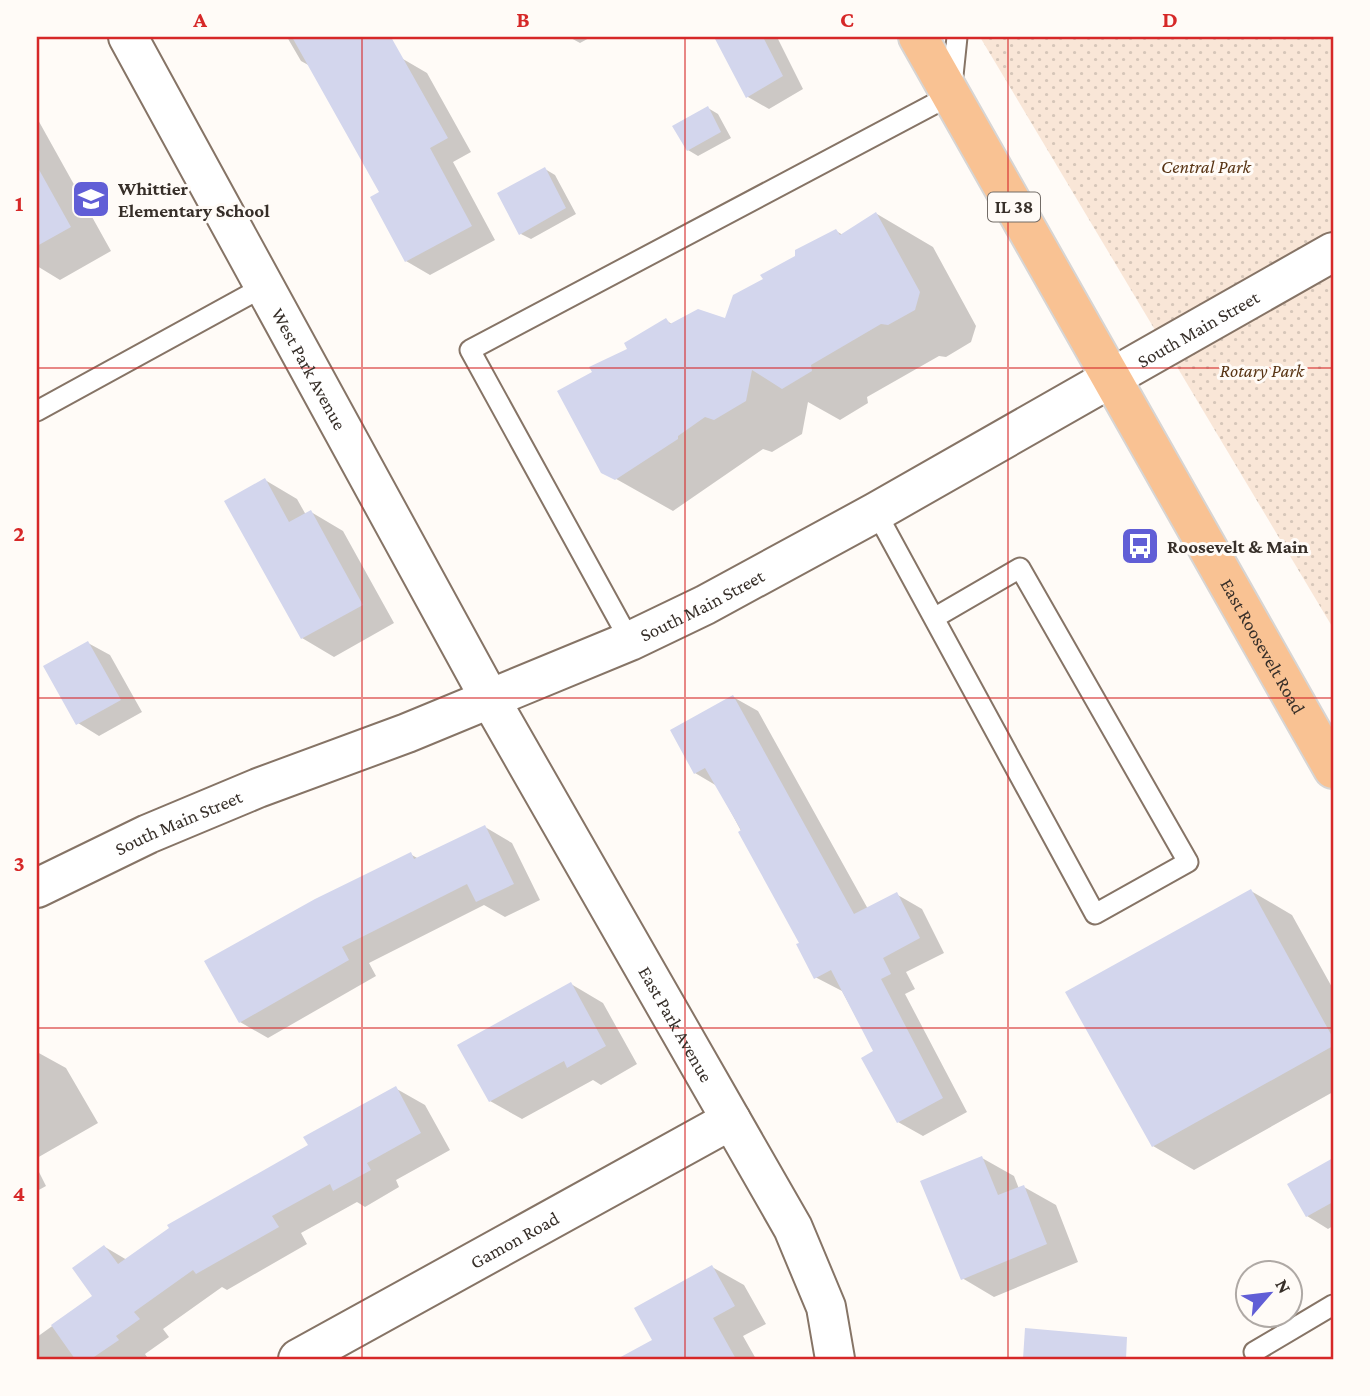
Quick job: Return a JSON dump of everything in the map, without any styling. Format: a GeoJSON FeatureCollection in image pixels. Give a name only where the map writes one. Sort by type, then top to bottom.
{"type":"FeatureCollection","features":[{"type":"Feature","properties":{"kind":"main road","name":"IL 38"},"geometry":{"type":"LineString","coordinates":[[918,37],[1111,378]]}},
{"type":"Feature","properties":{"kind":"main road","name":"East Roosevelt Road"},"geometry":{"type":"LineString","coordinates":[[1111,378],[1333,769]]}},
{"type":"Feature","properties":{"kind":"street","name":"West Park Avenue"},"geometry":{"type":"LineString","coordinates":[[128,37],[490,699]]}},
{"type":"Feature","properties":{"kind":"street","name":"South Main Street"},"geometry":{"type":"LineString","coordinates":[[37,888],[148,834],[246,793],[490,699],[630,641],[876,512],[1333,252]]}},
{"type":"Feature","properties":{"kind":"street","name":"East Park Avenue"},"geometry":{"type":"LineString","coordinates":[[490,699],[808,1259],[826,1307],[835,1359]]}},
{"type":"Feature","properties":{"kind":"street","name":"Gamon Road"},"geometry":{"type":"LineString","coordinates":[[298,1359],[731,1120]]}},
{"type":"Feature","properties":{"kind":"lane"},"geometry":{"type":"LineString","coordinates":[[630,641],[470,350],[951,95],[957,37]]}},
{"type":"Feature","properties":{"kind":"lane"},"geometry":{"type":"LineString","coordinates":[[37,411],[265,286]]}},
{"type":"Feature","properties":{"kind":"lane"},"geometry":{"type":"LineString","coordinates":[[876,512],[1095,914],[1188,862],[1020,568],[934,618]]}},
{"type":"Feature","properties":{"kind":"lane"},"geometry":{"type":"LineString","coordinates":[[1254,1352],[1333,1305]]}},
{"type":"Feature","properties":{"kind":"green space","name":"Central Park"},"geometry":{"type":"Polygon","coordinates":[[[980,37],[1333,37],[1333,628],[980,37]]]}},
{"type":"Feature","properties":{"kind":"building"},"geometry":{"type":"Polygon","coordinates":[[[292,37],[391,37],[448,138],[430,148],[472,226],[405,262],[370,197],[379,192],[292,37]]]}},
{"type":"Feature","properties":{"kind":"building"},"geometry":{"type":"Polygon","coordinates":[[[714,37],[763,37],[783,76],[746,98],[714,37]]]}},
{"type":"Feature","properties":{"kind":"building"},"geometry":{"type":"Polygon","coordinates":[[[708,106],[721,132],[687,151],[672,126],[708,106]]]}},
{"type":"Feature","properties":{"kind":"building"},"geometry":{"type":"Polygon","coordinates":[[[37,166],[71,227],[37,246],[37,166]]]}},
{"type":"Feature","properties":{"kind":"building"},"geometry":{"type":"Polygon","coordinates":[[[545,167],[566,208],[519,235],[497,193],[545,167]]]}},
{"type":"Feature","properties":{"kind":"building"},"geometry":{"type":"Polygon","coordinates":[[[876,212],[920,292],[915,310],[888,325],[881,324],[811,365],[812,371],[782,389],[752,370],[746,401],[714,420],[705,417],[678,436],[678,439],[615,480],[601,473],[557,391],[592,372],[589,367],[627,349],[624,343],[666,318],[670,324],[698,309],[725,318],[733,295],[763,279],[760,275],[795,256],[795,250],[836,229],[840,235],[876,212]]]}},
{"type":"Feature","properties":{"kind":"building"},"geometry":{"type":"Polygon","coordinates":[[[265,478],[289,522],[311,510],[363,605],[301,639],[224,501],[265,478]]]}},
{"type":"Feature","properties":{"kind":"building"},"geometry":{"type":"Polygon","coordinates":[[[88,641],[121,700],[76,725],[43,666],[88,641]]]}},
{"type":"Feature","properties":{"kind":"building"},"geometry":{"type":"Polygon","coordinates":[[[733,695],[854,914],[897,892],[920,938],[883,958],[891,974],[881,979],[943,1098],[897,1123],[861,1058],[873,1051],[831,970],[814,979],[796,944],[799,943],[738,832],[741,830],[705,768],[694,774],[670,730],[733,695]]]}},
{"type":"Feature","properties":{"kind":"building"},"geometry":{"type":"Polygon","coordinates":[[[485,825],[514,884],[476,902],[467,884],[342,947],[349,960],[239,1023],[204,961],[315,899],[411,852],[414,859],[485,825]]]}},
{"type":"Feature","properties":{"kind":"building"},"geometry":{"type":"Polygon","coordinates":[[[1251,889],[1333,1038],[1333,1046],[1152,1147],[1065,992],[1251,889]]]}},
{"type":"Feature","properties":{"kind":"building"},"geometry":{"type":"Polygon","coordinates":[[[571,982],[606,1046],[567,1068],[564,1061],[489,1102],[457,1045],[571,982]]]}},
{"type":"Feature","properties":{"kind":"building"},"geometry":{"type":"Polygon","coordinates":[[[396,1086],[421,1133],[367,1163],[371,1170],[333,1191],[330,1184],[272,1216],[279,1227],[196,1274],[193,1270],[134,1312],[140,1319],[116,1336],[119,1340],[91,1359],[75,1359],[51,1325],[92,1296],[72,1268],[104,1245],[118,1264],[169,1228],[167,1225],[308,1145],[303,1137],[396,1086]]]}},
{"type":"Feature","properties":{"kind":"building"},"geometry":{"type":"Polygon","coordinates":[[[982,1156],[998,1195],[1024,1185],[1047,1244],[961,1280],[920,1181],[982,1156]]]}},
{"type":"Feature","properties":{"kind":"building"},"geometry":{"type":"Polygon","coordinates":[[[1333,1158],[1333,1202],[1306,1217],[1287,1184],[1333,1158]]]}},
{"type":"Feature","properties":{"kind":"building"},"geometry":{"type":"Polygon","coordinates":[[[712,1265],[735,1306],[713,1318],[736,1359],[617,1359],[652,1340],[634,1308],[712,1265]]]}},
{"type":"Feature","properties":{"kind":"building"},"geometry":{"type":"Polygon","coordinates":[[[1025,1328],[1127,1337],[1126,1359],[1023,1359],[1025,1328]]]}},
{"type":"Feature","properties":{"kind":"place","name":"Whittier Elementary School"},"geometry":{"type":"Point","coordinates":[91,199]}},
{"type":"Feature","properties":{"kind":"place","name":"Roosevelt & Main"},"geometry":{"type":"Point","coordinates":[1140,546]}},
{"type":"Feature","properties":{"kind":"park label","name":"Rotary Park"},"geometry":{"type":"Point","coordinates":[1262,370]}}]}
